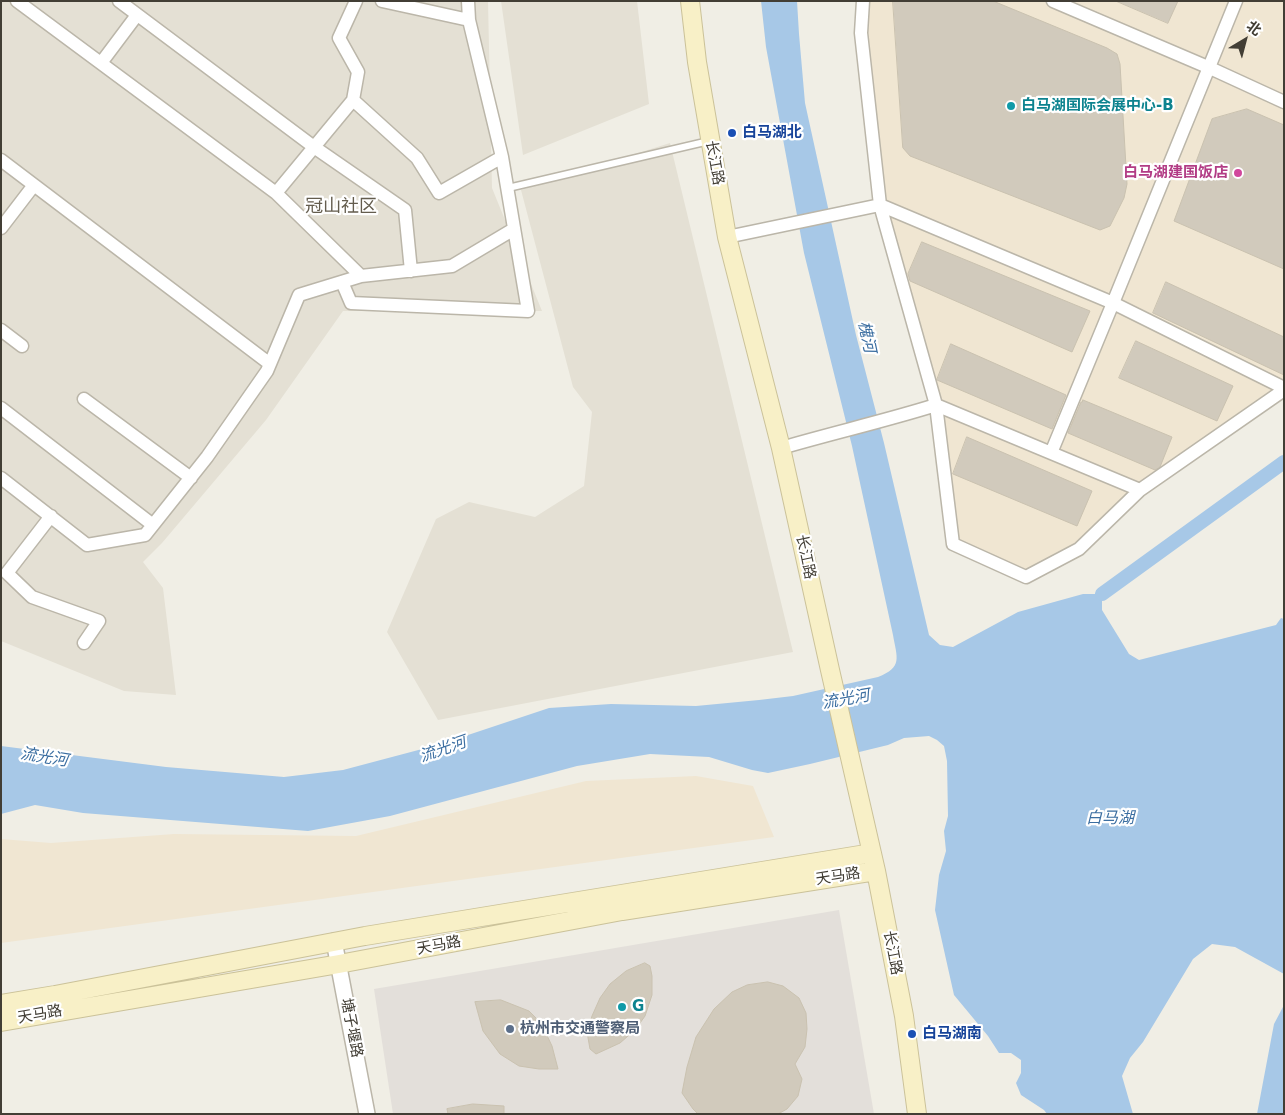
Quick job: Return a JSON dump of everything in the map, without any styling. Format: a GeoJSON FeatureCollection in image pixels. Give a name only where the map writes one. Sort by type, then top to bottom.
{"type":"FeatureCollection","features":[{"type":"Feature","properties":{"kind":"main road","name":"长江路"},"geometry":{"type":"LineString","coordinates":[[690,1],[697,62],[727,237],[780,448],[876,871],[904,1016],[917,1114]]}},
{"type":"Feature","properties":{"kind":"main road","name":"天马路"},"geometry":{"type":"LineString","coordinates":[[1,1004],[334,942],[872,853]]}},
{"type":"Feature","properties":{"kind":"main road","name":"天马路"},"geometry":{"type":"LineString","coordinates":[[1,1022],[339,964],[622,911],[876,871]]}},
{"type":"Feature","properties":{"kind":"street"},"geometry":{"type":"LineString","coordinates":[[17,1],[276,193],[361,276]]}},
{"type":"Feature","properties":{"kind":"street"},"geometry":{"type":"LineString","coordinates":[[276,193],[353,100],[358,72],[339,38],[356,1]]}},
{"type":"Feature","properties":{"kind":"street"},"geometry":{"type":"LineString","coordinates":[[382,1],[469,20]]}},
{"type":"Feature","properties":{"kind":"street"},"geometry":{"type":"LineString","coordinates":[[342,282],[351,303],[528,311],[502,157],[469,20],[468,1]]}},
{"type":"Feature","properties":{"kind":"street"},"geometry":{"type":"LineString","coordinates":[[727,237],[880,205],[1113,303],[1284,389],[1140,490],[1079,549],[1026,577],[953,544],[936,405],[880,205],[861,33],[863,1]]}},
{"type":"Feature","properties":{"kind":"street"},"geometry":{"type":"LineString","coordinates":[[1053,1],[1210,68],[1284,102]]}},
{"type":"Feature","properties":{"kind":"street"},"geometry":{"type":"LineString","coordinates":[[1051,453],[1236,1]]}},
{"type":"Feature","properties":{"kind":"street"},"geometry":{"type":"LineString","coordinates":[[101,63],[129,6],[314,147],[405,210],[411,271]]}},
{"type":"Feature","properties":{"kind":"street"},"geometry":{"type":"LineString","coordinates":[[353,100],[417,158],[439,194],[502,157]]}},
{"type":"Feature","properties":{"kind":"street"},"geometry":{"type":"LineString","coordinates":[[1,160],[270,364]]}},
{"type":"Feature","properties":{"kind":"street"},"geometry":{"type":"LineString","coordinates":[[1,228],[34,185]]}},
{"type":"Feature","properties":{"kind":"street"},"geometry":{"type":"LineString","coordinates":[[1,478],[87,545],[145,535],[208,458],[267,371],[299,295],[361,276],[452,266],[514,229]]}},
{"type":"Feature","properties":{"kind":"street"},"geometry":{"type":"LineString","coordinates":[[1,330],[22,346]]}},
{"type":"Feature","properties":{"kind":"street"},"geometry":{"type":"LineString","coordinates":[[84,399],[191,478]]}},
{"type":"Feature","properties":{"kind":"street"},"geometry":{"type":"LineString","coordinates":[[780,448],[936,405],[1140,490]]}},
{"type":"Feature","properties":{"kind":"street"},"geometry":{"type":"LineString","coordinates":[[1,408],[153,525]]}},
{"type":"Feature","properties":{"kind":"street"},"geometry":{"type":"LineString","coordinates":[[51,516],[4,572],[32,597],[99,622],[84,643]]}},
{"type":"Feature","properties":{"kind":"street","name":"塘子堰路"},"geometry":{"type":"LineString","coordinates":[[334,942],[367,1114]]}},
{"type":"Feature","properties":{"kind":"lane"},"geometry":{"type":"LineString","coordinates":[[508,188],[710,140]]}},
{"type":"Feature","properties":{"kind":"shaded area"},"geometry":{"type":"Polygon","coordinates":[[[1,1],[488,1],[492,188],[542,311],[343,311],[266,420],[162,543],[143,562],[163,588],[176,695],[124,691],[1,641],[1,1]]]}},
{"type":"Feature","properties":{"kind":"shaded area"},"geometry":{"type":"Polygon","coordinates":[[[501,1],[637,1],[649,104],[523,155],[501,1]]]}},
{"type":"Feature","properties":{"kind":"shaded area"},"geometry":{"type":"Polygon","coordinates":[[[863,1],[1284,1],[1284,390],[1140,490],[1079,549],[1026,577],[953,544],[936,405],[880,205],[863,1]]]}},
{"type":"Feature","properties":{"kind":"shaded area"},"geometry":{"type":"Polygon","coordinates":[[[670,143],[793,652],[438,720],[387,632],[436,519],[469,502],[535,517],[584,486],[592,412],[573,387],[521,190],[670,143]]]}},
{"type":"Feature","properties":{"kind":"shaded area"},"geometry":{"type":"Polygon","coordinates":[[[696,776],[753,786],[774,837],[1,943],[1,839],[51,843],[174,834],[356,836],[586,781],[696,776]]]}},
{"type":"Feature","properties":{"kind":"shaded area"},"geometry":{"type":"Polygon","coordinates":[[[839,910],[874,1114],[393,1114],[374,989],[839,910]]]}},
{"type":"Feature","properties":{"kind":"water","name":"白马湖"},"geometry":{"type":"Polygon","coordinates":[[[761,1],[797,1],[805,103],[856,335],[884,443],[929,635],[940,645],[953,647],[1018,612],[1083,594],[1102,594],[1102,610],[1129,654],[1139,660],[1276,625],[1281,618],[1284,619],[1284,974],[1235,947],[1212,944],[1193,959],[1143,1042],[1130,1058],[1122,1076],[1133,1114],[1047,1114],[1021,1095],[1016,1083],[1021,1073],[1021,1060],[1011,1053],[999,1053],[988,1036],[954,995],[935,910],[939,875],[946,851],[944,831],[948,816],[947,761],[944,746],[929,736],[904,738],[888,745],[768,773],[709,757],[650,754],[577,766],[390,816],[308,831],[83,813],[35,805],[1,814],[1,746],[166,767],[284,777],[343,770],[441,744],[549,708],[611,704],[696,706],[793,696],[878,677],[895,665],[896,650],[852,446],[804,253],[766,47],[761,1]]]}},
{"type":"Feature","properties":{"kind":"water"},"geometry":{"type":"Polygon","coordinates":[[[1284,1005],[1284,1114],[1257,1114],[1274,1024],[1284,1005]]]}},
{"type":"Feature","properties":{"kind":"building","name":"白马湖国际会展中心-B"},"geometry":{"type":"Polygon","coordinates":[[[893,1],[993,1],[1107,48],[1117,54],[1120,64],[1127,184],[1124,198],[1110,226],[1100,230],[910,156],[903,148],[893,1]]]}},
{"type":"Feature","properties":{"kind":"building"},"geometry":{"type":"Polygon","coordinates":[[[1116,1],[1178,1],[1168,23],[1116,1]]]}},
{"type":"Feature","properties":{"kind":"building","name":"白马湖建国饭店"},"geometry":{"type":"Polygon","coordinates":[[[1247,109],[1284,125],[1284,269],[1174,221],[1212,119],[1247,109]]]}},
{"type":"Feature","properties":{"kind":"building"},"geometry":{"type":"Polygon","coordinates":[[[922,242],[1090,311],[1072,352],[910,281],[908,274],[922,242]]]}},
{"type":"Feature","properties":{"kind":"building"},"geometry":{"type":"Polygon","coordinates":[[[1166,282],[1284,337],[1284,375],[1153,313],[1166,282]]]}},
{"type":"Feature","properties":{"kind":"building"},"geometry":{"type":"Polygon","coordinates":[[[1136,341],[1233,386],[1217,421],[1119,378],[1136,341]]]}},
{"type":"Feature","properties":{"kind":"building"},"geometry":{"type":"Polygon","coordinates":[[[951,344],[1066,395],[1052,429],[937,380],[951,344]]]}},
{"type":"Feature","properties":{"kind":"building"},"geometry":{"type":"Polygon","coordinates":[[[1083,400],[1172,437],[1160,467],[1155,470],[1068,433],[1083,400]]]}},
{"type":"Feature","properties":{"kind":"building"},"geometry":{"type":"Polygon","coordinates":[[[967,437],[1092,491],[1077,526],[953,474],[967,437]]]}},
{"type":"Feature","properties":{"kind":"building","name":"G"},"geometry":{"type":"Polygon","coordinates":[[[645,963],[650,966],[652,995],[645,1016],[635,1030],[620,1043],[596,1054],[590,1049],[587,1032],[600,998],[610,984],[626,971],[645,963]]]}},
{"type":"Feature","properties":{"kind":"building"},"geometry":{"type":"Polygon","coordinates":[[[768,982],[783,986],[799,998],[806,1013],[805,1047],[795,1064],[802,1079],[798,1096],[787,1109],[778,1114],[698,1114],[682,1093],[696,1037],[714,1009],[732,992],[747,985],[768,982]]]}},
{"type":"Feature","properties":{"kind":"building"},"geometry":{"type":"Polygon","coordinates":[[[501,1000],[529,1011],[541,1023],[552,1046],[558,1069],[519,1066],[500,1054],[483,1031],[475,1002],[501,1000]]]}},
{"type":"Feature","properties":{"kind":"building"},"geometry":{"type":"Polygon","coordinates":[[[473,1104],[504,1106],[504,1114],[448,1114],[447,1109],[473,1104]]]}},
{"type":"Feature","properties":{"kind":"waterway"},"geometry":{"type":"LineString","coordinates":[[1102,594],[1284,462]]}},
{"type":"Feature","properties":{"kind":"place","name":"白马湖国际会展中心-B"},"geometry":{"type":"Point","coordinates":[1011,106]}},
{"type":"Feature","properties":{"kind":"place","name":"白马湖北"},"geometry":{"type":"Point","coordinates":[732,133]}},
{"type":"Feature","properties":{"kind":"place","name":"白马湖建国饭店"},"geometry":{"type":"Point","coordinates":[1238,173]}},
{"type":"Feature","properties":{"kind":"place","name":"G"},"geometry":{"type":"Point","coordinates":[622,1007]}},
{"type":"Feature","properties":{"kind":"place","name":"杭州市交通警察局"},"geometry":{"type":"Point","coordinates":[510,1029]}},
{"type":"Feature","properties":{"kind":"place","name":"白马湖南"},"geometry":{"type":"Point","coordinates":[912,1034]}},
{"type":"Feature","properties":{"kind":"district","name":"冠山社区"},"geometry":{"type":"Point","coordinates":[341,207]}},
{"type":"Feature","properties":{"kind":"water label","name":"槐河"},"geometry":{"type":"Point","coordinates":[866,337]}},
{"type":"Feature","properties":{"kind":"water label","name":"流光河"},"geometry":{"type":"Point","coordinates":[846,700]}},
{"type":"Feature","properties":{"kind":"water label","name":"流光河"},"geometry":{"type":"Point","coordinates":[443,750]}},
{"type":"Feature","properties":{"kind":"water label","name":"流光河"},"geometry":{"type":"Point","coordinates":[44,758]}}]}
